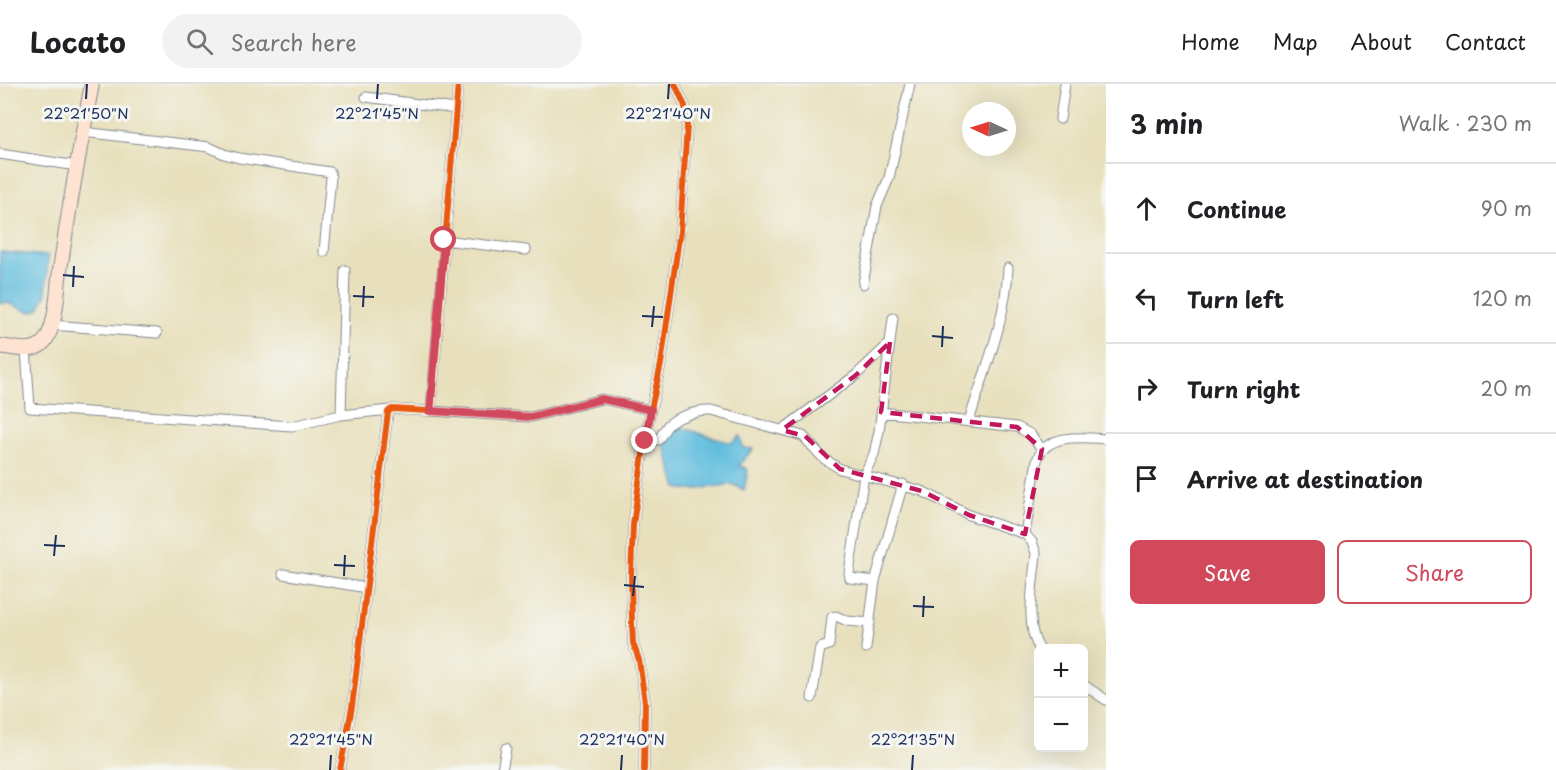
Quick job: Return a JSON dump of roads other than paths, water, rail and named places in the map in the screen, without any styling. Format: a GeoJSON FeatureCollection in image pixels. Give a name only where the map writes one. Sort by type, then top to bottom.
{"type":"FeatureCollection","features":[{"type":"Feature","properties":{"kind":"main road"},"geometry":{"type":"LineString","coordinates":[[0,346],[26,349],[37,347],[43,342],[51,325],[92,84]]}},
{"type":"Feature","properties":{"kind":"street"},"geometry":{"type":"LineString","coordinates":[[430,411],[458,84]]}},
{"type":"Feature","properties":{"kind":"street"},"geometry":{"type":"LineString","coordinates":[[644,770],[645,702],[639,660],[633,643],[631,576],[633,525],[645,441],[661,364],[680,231],[687,126],[685,106],[675,84]]}},
{"type":"Feature","properties":{"kind":"street"},"geometry":{"type":"LineString","coordinates":[[863,284],[877,206],[889,178],[910,84]]}},
{"type":"Feature","properties":{"kind":"street"},"geometry":{"type":"LineString","coordinates":[[1060,119],[1065,84]]}},
{"type":"Feature","properties":{"kind":"street"},"geometry":{"type":"LineString","coordinates":[[366,97],[456,109]]}},
{"type":"Feature","properties":{"kind":"street"},"geometry":{"type":"LineString","coordinates":[[83,132],[209,147],[239,158],[330,172],[324,252]]}},
{"type":"Feature","properties":{"kind":"street"},"geometry":{"type":"LineString","coordinates":[[0,154],[77,166]]}},
{"type":"Feature","properties":{"kind":"street"},"geometry":{"type":"LineString","coordinates":[[444,240],[526,250]]}},
{"type":"Feature","properties":{"kind":"street"},"geometry":{"type":"LineString","coordinates":[[969,421],[997,328],[1005,296],[1008,268]]}},
{"type":"Feature","properties":{"kind":"street"},"geometry":{"type":"LineString","coordinates":[[341,415],[345,270]]}},
{"type":"Feature","properties":{"kind":"street"},"geometry":{"type":"LineString","coordinates":[[876,581],[852,579],[849,576],[864,475],[874,454],[893,318]]}},
{"type":"Feature","properties":{"kind":"street"},"geometry":{"type":"LineString","coordinates":[[51,325],[158,333]]}},
{"type":"Feature","properties":{"kind":"street"},"geometry":{"type":"LineString","coordinates":[[782,430],[856,375],[890,342]]}},
{"type":"Feature","properties":{"kind":"street"},"geometry":{"type":"LineString","coordinates":[[26,349],[30,408],[292,426],[341,415],[390,410],[531,417],[602,399],[651,410]]}},
{"type":"Feature","properties":{"kind":"street"},"geometry":{"type":"LineString","coordinates":[[340,770],[352,707],[390,410]]}},
{"type":"Feature","properties":{"kind":"street"},"geometry":{"type":"LineString","coordinates":[[645,441],[658,440],[672,422],[705,411],[803,436],[823,458],[840,469],[903,484],[930,494],[969,515],[1025,534],[1032,542],[1036,553],[1031,624],[1037,644]]}},
{"type":"Feature","properties":{"kind":"street"},"geometry":{"type":"LineString","coordinates":[[881,412],[1022,429],[1042,449]]}},
{"type":"Feature","properties":{"kind":"street"},"geometry":{"type":"LineString","coordinates":[[1025,534],[1037,460],[1042,449],[1051,442],[1062,440],[1106,440]]}},
{"type":"Feature","properties":{"kind":"street"},"geometry":{"type":"LineString","coordinates":[[866,648],[876,581],[903,484]]}},
{"type":"Feature","properties":{"kind":"street"},"geometry":{"type":"LineString","coordinates":[[283,574],[367,588]]}},
{"type":"Feature","properties":{"kind":"street"},"geometry":{"type":"LineString","coordinates":[[812,698],[820,648],[829,645],[832,616],[847,621],[870,623]]}},
{"type":"Feature","properties":{"kind":"street"},"geometry":{"type":"LineString","coordinates":[[1088,688],[1106,700]]}},
{"type":"Feature","properties":{"kind":"street"},"geometry":{"type":"LineString","coordinates":[[502,770],[506,748]]}},
{"type":"Feature","properties":{"kind":"water"},"geometry":{"type":"Polygon","coordinates":[[[0,252],[48,256],[46,295],[39,309],[30,312],[8,303],[0,303],[0,252]]]}},
{"type":"Feature","properties":{"kind":"water"},"geometry":{"type":"Polygon","coordinates":[[[673,425],[731,443],[740,436],[743,448],[753,449],[739,465],[748,470],[744,490],[732,484],[692,490],[677,488],[664,444],[667,429],[673,425]]]}}]}
